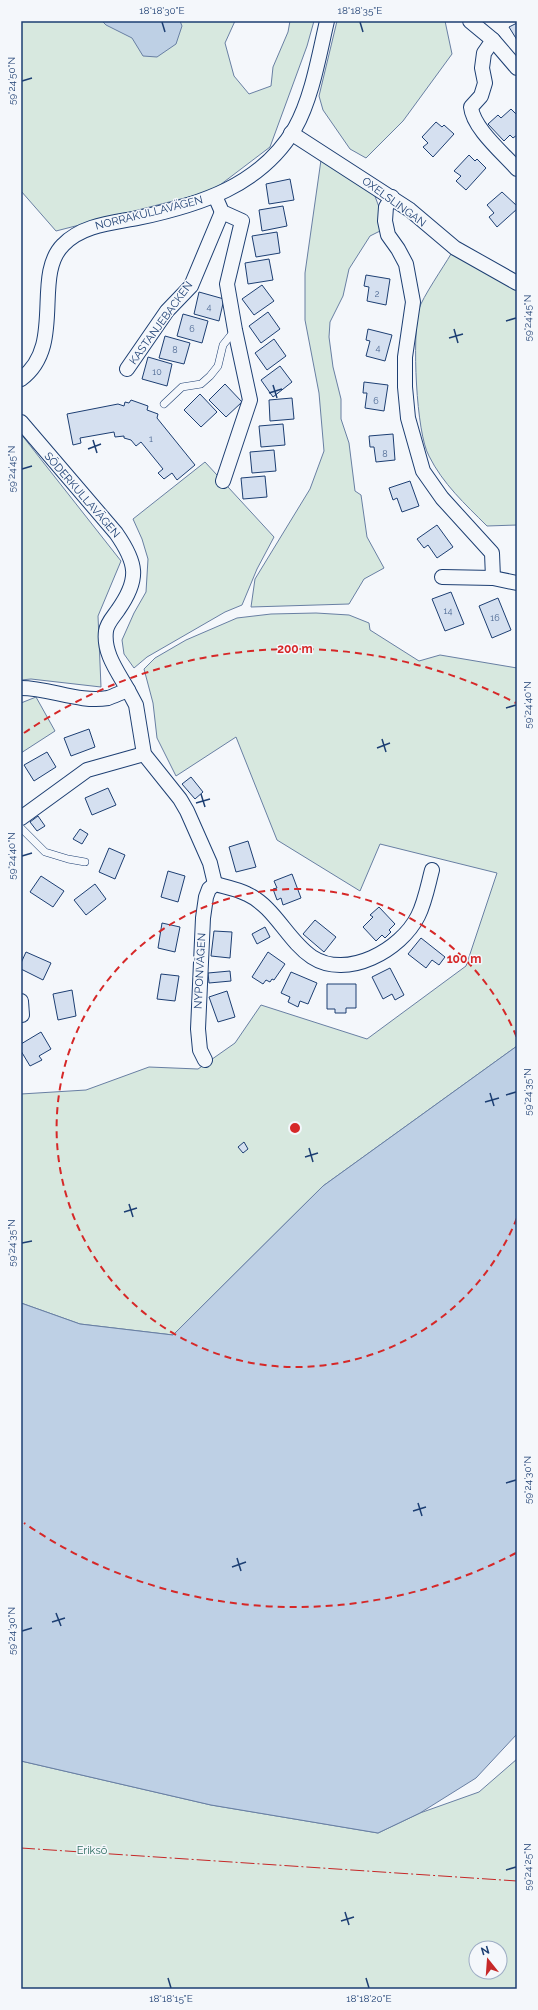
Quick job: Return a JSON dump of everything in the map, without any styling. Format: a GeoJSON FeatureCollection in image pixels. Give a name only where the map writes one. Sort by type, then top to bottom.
{"type":"FeatureCollection","features":[{"type":"Feature","properties":{"kind":"street","name":"NORRAKULLAVÄGEN"},"geometry":{"type":"LineString","coordinates":[[21,379],[26,375],[37,360],[44,343],[48,324],[49,279],[53,261],[60,247],[70,237],[87,229],[158,214],[215,196],[245,181],[265,165],[282,147],[291,133],[305,102],[327,21]]}},
{"type":"Feature","properties":{"kind":"street"},"geometry":{"type":"LineString","coordinates":[[470,21],[493,40],[517,68]]}},
{"type":"Feature","properties":{"kind":"street"},"geometry":{"type":"LineString","coordinates":[[493,40],[484,52],[482,68],[485,83],[481,96],[471,107],[472,113],[476,122],[516,167]]}},
{"type":"Feature","properties":{"kind":"street","name":"OXELSLINGAN"},"geometry":{"type":"LineString","coordinates":[[291,133],[392,197],[410,210],[455,248],[517,284]]}},
{"type":"Feature","properties":{"kind":"street"},"geometry":{"type":"LineString","coordinates":[[215,196],[222,212],[242,221],[228,284],[235,330],[250,400],[223,481]]}},
{"type":"Feature","properties":{"kind":"street"},"geometry":{"type":"LineString","coordinates":[[392,197],[386,207],[385,221],[388,235],[406,264],[413,302],[405,357],[405,387],[408,418],[412,434],[423,471],[442,498],[492,553],[493,578]]}},
{"type":"Feature","properties":{"kind":"street","name":"KASTANJEBACKEN"},"geometry":{"type":"LineString","coordinates":[[127,369],[167,311],[190,286],[222,212]]}},
{"type":"Feature","properties":{"kind":"street","name":"SÖDERKULLAVÄGEN"},"geometry":{"type":"LineString","coordinates":[[21,422],[116,533],[131,560],[134,575],[132,587],[106,630],[106,644],[109,655],[128,690]]}},
{"type":"Feature","properties":{"kind":"street"},"geometry":{"type":"LineString","coordinates":[[442,577],[493,578],[517,583]]}},
{"type":"Feature","properties":{"kind":"street"},"geometry":{"type":"LineString","coordinates":[[21,688],[37,688],[88,699],[108,698],[128,690],[136,705],[144,754],[184,805],[208,857],[216,884],[248,894],[259,901],[269,910],[300,948],[314,958],[328,963],[344,965],[362,962],[396,943],[409,930],[418,916],[432,870]]}},
{"type":"Feature","properties":{"kind":"street"},"geometry":{"type":"LineString","coordinates":[[21,818],[87,770],[144,754]]}},
{"type":"Feature","properties":{"kind":"street","name":"NYPONVÄGEN"},"geometry":{"type":"LineString","coordinates":[[205,1060],[200,1050],[198,1029],[203,918],[206,897],[209,889],[216,884]]}},
{"type":"Feature","properties":{"kind":"lane"},"geometry":{"type":"LineString","coordinates":[[164,404],[182,387],[201,384],[210,376],[218,366],[223,345],[235,330]]}},
{"type":"Feature","properties":{"kind":"lane"},"geometry":{"type":"LineString","coordinates":[[21,828],[45,852],[68,859],[85,862]]}},
{"type":"Feature","properties":{"kind":"green space"},"geometry":{"type":"Polygon","coordinates":[[[21,21],[235,21],[225,43],[234,76],[249,94],[271,86],[273,67],[288,32],[290,21],[314,21],[307,46],[270,147],[212,191],[56,231],[21,191],[21,21]]]}},
{"type":"Feature","properties":{"kind":"green space"},"geometry":{"type":"Polygon","coordinates":[[[337,21],[445,21],[452,54],[403,121],[366,158],[350,149],[323,110],[319,96],[337,21]]]}},
{"type":"Feature","properties":{"kind":"green space"},"geometry":{"type":"Polygon","coordinates":[[[321,160],[373,191],[379,207],[380,231],[370,236],[349,269],[343,296],[330,322],[329,337],[333,367],[341,399],[341,419],[349,443],[355,491],[361,495],[367,537],[384,568],[364,579],[349,604],[251,607],[255,579],[310,489],[324,451],[319,393],[305,320],[305,273],[321,160]]]}},
{"type":"Feature","properties":{"kind":"green space"},"geometry":{"type":"Polygon","coordinates":[[[451,254],[517,286],[517,525],[487,526],[463,502],[441,476],[429,456],[425,444],[421,427],[416,384],[417,322],[421,304],[451,254]]]}},
{"type":"Feature","properties":{"kind":"green space"},"geometry":{"type":"Polygon","coordinates":[[[21,434],[121,561],[98,616],[101,687],[31,679],[21,680],[21,434]]]}},
{"type":"Feature","properties":{"kind":"green space"},"geometry":{"type":"Polygon","coordinates":[[[205,462],[274,537],[257,569],[242,605],[225,612],[147,657],[134,668],[124,654],[122,640],[134,613],[146,592],[148,559],[142,539],[133,519],[205,462]]]}},
{"type":"Feature","properties":{"kind":"green space"},"geometry":{"type":"Polygon","coordinates":[[[316,613],[349,615],[369,623],[370,630],[419,661],[440,655],[517,668],[517,1046],[323,1186],[173,1335],[80,1324],[21,1303],[21,1094],[86,1090],[149,1067],[198,1069],[235,1043],[261,1005],[367,1039],[466,966],[497,873],[380,844],[360,891],[277,840],[236,737],[176,776],[157,738],[153,703],[144,669],[155,658],[186,640],[237,618],[271,614],[316,613]]]}},
{"type":"Feature","properties":{"kind":"green space"},"geometry":{"type":"Polygon","coordinates":[[[36,697],[55,731],[21,753],[21,703],[36,697]]]}},
{"type":"Feature","properties":{"kind":"green space","name":"Eriksö"},"geometry":{"type":"Polygon","coordinates":[[[517,1759],[517,1989],[21,1989],[21,1761],[211,1805],[378,1833],[420,1813],[479,1792],[517,1759]]]}},
{"type":"Feature","properties":{"kind":"water"},"geometry":{"type":"Polygon","coordinates":[[[102,21],[180,21],[182,26],[176,44],[157,57],[143,56],[132,38],[106,25],[102,21]]]}},
{"type":"Feature","properties":{"kind":"water"},"geometry":{"type":"Polygon","coordinates":[[[517,1046],[517,1734],[476,1778],[420,1813],[378,1833],[211,1805],[21,1761],[21,1303],[80,1324],[173,1335],[323,1186],[517,1046]]]}},
{"type":"Feature","properties":{"kind":"building"},"geometry":{"type":"Polygon","coordinates":[[[517,23],[517,40],[509,27],[517,23]]]}},
{"type":"Feature","properties":{"kind":"building"},"geometry":{"type":"Polygon","coordinates":[[[511,109],[517,115],[517,135],[513,138],[510,135],[504,141],[488,124],[498,115],[501,118],[511,109]]]}},
{"type":"Feature","properties":{"kind":"building"},"geometry":{"type":"Polygon","coordinates":[[[436,122],[442,127],[444,125],[454,134],[433,157],[423,147],[428,143],[422,137],[436,122]]]}},
{"type":"Feature","properties":{"kind":"building"},"geometry":{"type":"Polygon","coordinates":[[[469,155],[475,161],[477,159],[486,168],[466,190],[456,181],[461,176],[454,171],[469,155]]]}},
{"type":"Feature","properties":{"kind":"building"},"geometry":{"type":"Polygon","coordinates":[[[290,179],[294,200],[269,204],[266,184],[290,179]]]}},
{"type":"Feature","properties":{"kind":"building"},"geometry":{"type":"Polygon","coordinates":[[[502,192],[517,206],[517,209],[497,227],[489,217],[494,213],[487,205],[502,192]]]}},
{"type":"Feature","properties":{"kind":"building"},"geometry":{"type":"Polygon","coordinates":[[[283,206],[287,226],[262,231],[259,210],[283,206]]]}},
{"type":"Feature","properties":{"kind":"building"},"geometry":{"type":"Polygon","coordinates":[[[277,232],[280,253],[256,257],[252,236],[277,232]]]}},
{"type":"Feature","properties":{"kind":"building"},"geometry":{"type":"Polygon","coordinates":[[[269,259],[273,280],[248,284],[245,263],[269,259]]]}},
{"type":"Feature","properties":{"kind":"building"},"geometry":{"type":"Polygon","coordinates":[[[366,275],[390,279],[386,305],[367,301],[369,287],[364,286],[366,275]]]}},
{"type":"Feature","properties":{"kind":"building"},"geometry":{"type":"Polygon","coordinates":[[[262,285],[274,301],[254,315],[242,299],[262,285]]]}},
{"type":"Feature","properties":{"kind":"building"},"geometry":{"type":"Polygon","coordinates":[[[199,292],[224,299],[219,321],[194,314],[199,292]]]}},
{"type":"Feature","properties":{"kind":"building"},"geometry":{"type":"Polygon","coordinates":[[[268,312],[280,329],[261,343],[249,326],[268,312]]]}},
{"type":"Feature","properties":{"kind":"building"},"geometry":{"type":"Polygon","coordinates":[[[183,314],[208,321],[202,343],[177,336],[183,314]]]}},
{"type":"Feature","properties":{"kind":"building"},"geometry":{"type":"Polygon","coordinates":[[[368,329],[392,335],[385,361],[366,356],[370,341],[366,340],[368,329]]]}},
{"type":"Feature","properties":{"kind":"building"},"geometry":{"type":"Polygon","coordinates":[[[165,336],[190,343],[184,364],[159,358],[165,336]]]}},
{"type":"Feature","properties":{"kind":"building"},"geometry":{"type":"Polygon","coordinates":[[[274,339],[286,356],[267,370],[255,353],[274,339]]]}},
{"type":"Feature","properties":{"kind":"building"},"geometry":{"type":"Polygon","coordinates":[[[148,357],[172,364],[167,386],[142,379],[148,357]]]}},
{"type":"Feature","properties":{"kind":"building"},"geometry":{"type":"Polygon","coordinates":[[[280,366],[292,382],[273,397],[261,380],[280,366]]]}},
{"type":"Feature","properties":{"kind":"building"},"geometry":{"type":"Polygon","coordinates":[[[364,382],[388,385],[384,411],[365,408],[367,393],[363,393],[364,382]]]}},
{"type":"Feature","properties":{"kind":"building"},"geometry":{"type":"Polygon","coordinates":[[[225,384],[242,402],[226,417],[209,400],[225,384]]]}},
{"type":"Feature","properties":{"kind":"building"},"geometry":{"type":"Polygon","coordinates":[[[200,394],[217,412],[201,427],[184,410],[200,394]]]}},
{"type":"Feature","properties":{"kind":"building"},"geometry":{"type":"Polygon","coordinates":[[[292,398],[294,419],[270,421],[269,400],[292,398]]]}},
{"type":"Feature","properties":{"kind":"building"},"geometry":{"type":"Polygon","coordinates":[[[131,400],[148,406],[147,410],[158,414],[157,418],[195,465],[177,480],[172,473],[164,479],[158,473],[163,469],[141,442],[136,446],[131,440],[124,438],[124,436],[115,437],[114,432],[80,438],[81,443],[73,445],[67,414],[118,404],[124,406],[125,402],[129,403],[131,400]]]}},
{"type":"Feature","properties":{"kind":"building"},"geometry":{"type":"Polygon","coordinates":[[[283,424],[285,445],[261,447],[259,426],[283,424]]]}},
{"type":"Feature","properties":{"kind":"building"},"geometry":{"type":"Polygon","coordinates":[[[393,434],[395,460],[376,462],[374,447],[370,447],[369,436],[393,434]]]}},
{"type":"Feature","properties":{"kind":"building"},"geometry":{"type":"Polygon","coordinates":[[[274,450],[276,471],[252,473],[250,452],[274,450]]]}},
{"type":"Feature","properties":{"kind":"building"},"geometry":{"type":"Polygon","coordinates":[[[265,476],[267,497],[243,499],[241,478],[265,476]]]}},
{"type":"Feature","properties":{"kind":"building"},"geometry":{"type":"Polygon","coordinates":[[[410,481],[419,506],[402,512],[397,498],[393,500],[389,488],[410,481]]]}},
{"type":"Feature","properties":{"kind":"building"},"geometry":{"type":"Polygon","coordinates":[[[437,525],[453,547],[437,558],[428,545],[424,548],[417,539],[437,525]]]}},
{"type":"Feature","properties":{"kind":"building"},"geometry":{"type":"Polygon","coordinates":[[[451,592],[464,624],[445,631],[432,599],[451,592]]]}},
{"type":"Feature","properties":{"kind":"building"},"geometry":{"type":"Polygon","coordinates":[[[498,598],[511,630],[492,638],[479,606],[498,598]]]}},
{"type":"Feature","properties":{"kind":"building"},"geometry":{"type":"Polygon","coordinates":[[[89,729],[95,747],[71,756],[64,738],[89,729]]]}},
{"type":"Feature","properties":{"kind":"building"},"geometry":{"type":"Polygon","coordinates":[[[47,752],[56,767],[34,781],[24,765],[47,752]]]}},
{"type":"Feature","properties":{"kind":"building"},"geometry":{"type":"Polygon","coordinates":[[[191,777],[203,792],[195,799],[182,784],[191,777]]]}},
{"type":"Feature","properties":{"kind":"building"},"geometry":{"type":"Polygon","coordinates":[[[108,788],[116,805],[92,815],[85,798],[108,788]]]}},
{"type":"Feature","properties":{"kind":"building"},"geometry":{"type":"Polygon","coordinates":[[[38,816],[45,826],[37,831],[30,822],[38,816]]]}},
{"type":"Feature","properties":{"kind":"building"},"geometry":{"type":"Polygon","coordinates":[[[80,829],[88,834],[82,844],[73,839],[80,829]]]}},
{"type":"Feature","properties":{"kind":"building"},"geometry":{"type":"Polygon","coordinates":[[[248,841],[256,867],[236,872],[229,847],[248,841]]]}},
{"type":"Feature","properties":{"kind":"building"},"geometry":{"type":"Polygon","coordinates":[[[109,848],[125,855],[115,879],[99,872],[109,848]]]}},
{"type":"Feature","properties":{"kind":"building"},"geometry":{"type":"Polygon","coordinates":[[[168,871],[185,876],[178,902],[161,897],[168,871]]]}},
{"type":"Feature","properties":{"kind":"building"},"geometry":{"type":"Polygon","coordinates":[[[292,874],[301,898],[283,905],[281,898],[277,900],[273,889],[277,888],[274,881],[292,874]]]}},
{"type":"Feature","properties":{"kind":"building"},"geometry":{"type":"Polygon","coordinates":[[[41,876],[64,891],[53,907],[30,892],[41,876]]]}},
{"type":"Feature","properties":{"kind":"building"},"geometry":{"type":"Polygon","coordinates":[[[95,884],[106,899],[86,915],[74,900],[95,884]]]}},
{"type":"Feature","properties":{"kind":"building"},"geometry":{"type":"Polygon","coordinates":[[[379,907],[395,924],[389,930],[391,932],[385,938],[382,935],[376,941],[363,927],[373,917],[370,915],[379,907]]]}},
{"type":"Feature","properties":{"kind":"building"},"geometry":{"type":"Polygon","coordinates":[[[315,920],[336,937],[324,952],[303,934],[315,920]]]}},
{"type":"Feature","properties":{"kind":"building"},"geometry":{"type":"Polygon","coordinates":[[[162,923],[180,927],[175,952],[158,948],[162,923]]]}},
{"type":"Feature","properties":{"kind":"building"},"geometry":{"type":"Polygon","coordinates":[[[265,927],[270,937],[257,944],[252,934],[265,927]]]}},
{"type":"Feature","properties":{"kind":"building"},"geometry":{"type":"Polygon","coordinates":[[[214,931],[232,932],[230,958],[211,956],[214,931]]]}},
{"type":"Feature","properties":{"kind":"building"},"geometry":{"type":"Polygon","coordinates":[[[421,938],[445,957],[439,965],[432,960],[426,968],[408,954],[421,938]]]}},
{"type":"Feature","properties":{"kind":"building"},"geometry":{"type":"Polygon","coordinates":[[[26,952],[51,963],[43,980],[21,969],[21,963],[26,952]]]}},
{"type":"Feature","properties":{"kind":"building"},"geometry":{"type":"Polygon","coordinates":[[[268,952],[285,964],[274,980],[272,979],[270,982],[266,980],[263,984],[252,977],[268,952]]]}},
{"type":"Feature","properties":{"kind":"building"},"geometry":{"type":"Polygon","coordinates":[[[390,968],[404,995],[395,1000],[392,994],[383,999],[372,977],[390,968]]]}},
{"type":"Feature","properties":{"kind":"building"},"geometry":{"type":"Polygon","coordinates":[[[230,971],[231,981],[209,983],[208,973],[230,971]]]}},
{"type":"Feature","properties":{"kind":"building"},"geometry":{"type":"Polygon","coordinates":[[[291,972],[317,983],[308,1004],[300,1001],[298,1007],[288,1002],[290,997],[281,993],[291,972]]]}},
{"type":"Feature","properties":{"kind":"building"},"geometry":{"type":"Polygon","coordinates":[[[161,974],[179,976],[175,1001],[157,999],[161,974]]]}},
{"type":"Feature","properties":{"kind":"building"},"geometry":{"type":"Polygon","coordinates":[[[327,984],[356,984],[356,1008],[346,1008],[346,1013],[335,1013],[335,1009],[327,1009],[327,984]]]}},
{"type":"Feature","properties":{"kind":"building"},"geometry":{"type":"Polygon","coordinates":[[[72,990],[76,1016],[58,1020],[53,994],[72,990]]]}},
{"type":"Feature","properties":{"kind":"building"},"geometry":{"type":"Polygon","coordinates":[[[227,991],[235,1017],[218,1022],[209,997],[227,991]]]}},
{"type":"Feature","properties":{"kind":"building"},"geometry":{"type":"Polygon","coordinates":[[[41,1032],[51,1049],[39,1056],[42,1060],[30,1066],[21,1051],[21,1044],[41,1032]]]}},
{"type":"Feature","properties":{"kind":"building"},"geometry":{"type":"Polygon","coordinates":[[[244,1142],[248,1149],[243,1153],[238,1147],[244,1142]]]}},
{"type":"Feature","properties":{"kind":"power"},"geometry":{"type":"LineString","coordinates":[[21,1848],[517,1881]]}}]}
